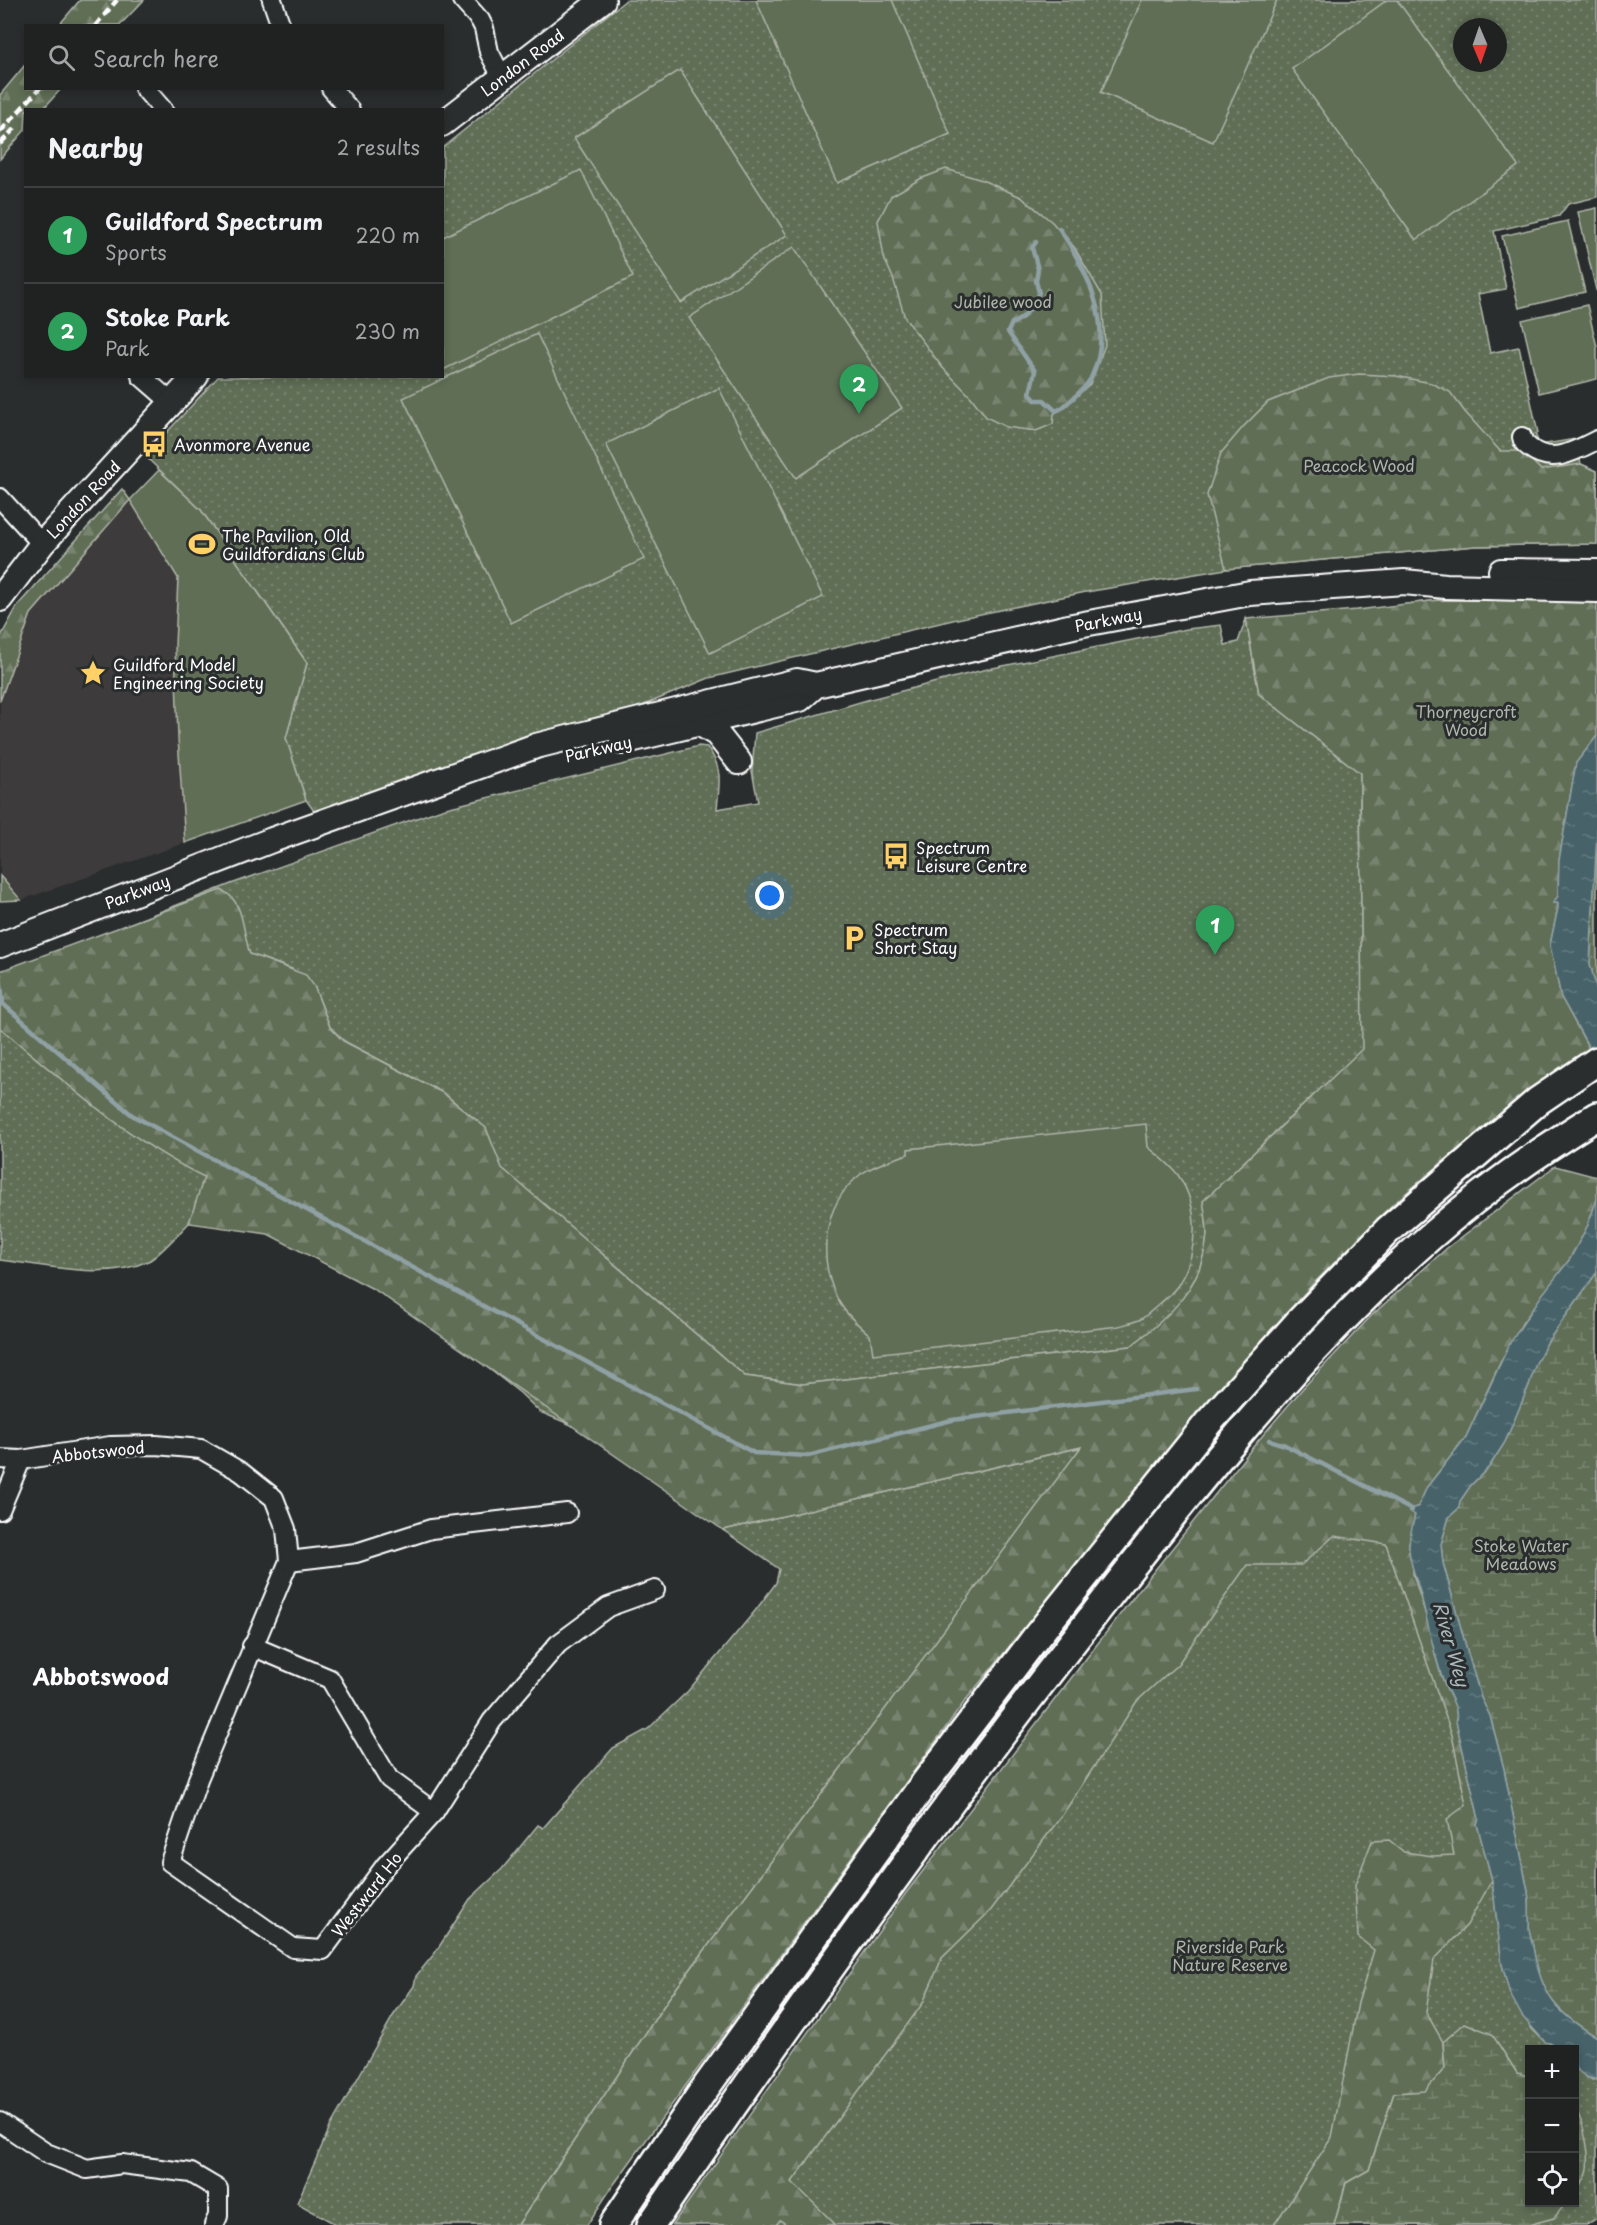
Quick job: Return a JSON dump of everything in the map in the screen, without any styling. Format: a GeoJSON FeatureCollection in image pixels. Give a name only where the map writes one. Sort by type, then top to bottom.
{"type":"FeatureCollection","features":[{"type":"Feature","properties":{"kind":"highway"},"geometry":{"type":"LineString","coordinates":[[613,2225],[701,2094],[914,1797],[1037,1636],[1208,1423],[1344,1274],[1389,1229],[1538,1101],[1583,1078],[1597,1060]]}},
{"type":"Feature","properties":{"kind":"highway"},"geometry":{"type":"LineString","coordinates":[[651,2225],[780,2036],[940,1816],[1120,1582],[1231,1445],[1291,1375],[1402,1262],[1483,1193],[1596,1116]]}},
{"type":"Feature","properties":{"kind":"main road","name":"London Road"},"geometry":{"type":"LineString","coordinates":[[444,122],[603,0]]}},
{"type":"Feature","properties":{"kind":"main road","name":"London Road"},"geometry":{"type":"LineString","coordinates":[[0,599],[42,544],[194,378]]}},
{"type":"Feature","properties":{"kind":"main road","name":"Parkway"},"geometry":{"type":"LineString","coordinates":[[1404,582],[1443,572],[1597,572]]}},
{"type":"Feature","properties":{"kind":"main road","name":"Parkway"},"geometry":{"type":"LineString","coordinates":[[68,918],[272,840],[536,746],[797,681],[816,685],[1073,626],[1203,601],[1271,591],[1404,582],[1446,586],[1597,590]]}},
{"type":"Feature","properties":{"kind":"main road","name":"Parkway"},"geometry":{"type":"LineString","coordinates":[[375,804],[800,699],[816,685]]}},
{"type":"Feature","properties":{"kind":"main road"},"geometry":{"type":"LineString","coordinates":[[699,723],[717,734],[739,762]]}},
{"type":"Feature","properties":{"kind":"main road"},"geometry":{"type":"LineString","coordinates":[[0,936],[68,918]]}},
{"type":"Feature","properties":{"kind":"main road"},"geometry":{"type":"LineString","coordinates":[[0,945],[68,918]]}},
{"type":"Feature","properties":{"kind":"main road"},"geometry":{"type":"LineString","coordinates":[[0,953],[68,918]]}},
{"type":"Feature","properties":{"kind":"street"},"geometry":{"type":"LineString","coordinates":[[272,0],[280,24]]}},
{"type":"Feature","properties":{"kind":"street"},"geometry":{"type":"LineString","coordinates":[[462,0],[484,28],[489,52],[502,77]]}},
{"type":"Feature","properties":{"kind":"street"},"geometry":{"type":"LineString","coordinates":[[146,90],[160,108]]}},
{"type":"Feature","properties":{"kind":"street"},"geometry":{"type":"LineString","coordinates":[[333,90],[348,108]]}},
{"type":"Feature","properties":{"kind":"street"},"geometry":{"type":"LineString","coordinates":[[143,378],[172,403]]}},
{"type":"Feature","properties":{"kind":"street"},"geometry":{"type":"LineString","coordinates":[[1522,437],[1523,443],[1539,454],[1558,457],[1597,440]]}},
{"type":"Feature","properties":{"kind":"street"},"geometry":{"type":"LineString","coordinates":[[0,498],[42,544]]}},
{"type":"Feature","properties":{"kind":"street","name":"Abbotswood"},"geometry":{"type":"LineString","coordinates":[[0,1459],[21,1460],[110,1446],[156,1445],[201,1449],[241,1472],[274,1498],[286,1529],[289,1562],[198,1779],[170,1862]]}},
{"type":"Feature","properties":{"kind":"street"},"geometry":{"type":"LineString","coordinates":[[0,1510],[21,1460]]}},
{"type":"Feature","properties":{"kind":"street"},"geometry":{"type":"LineString","coordinates":[[289,1562],[356,1552],[431,1529],[567,1513]]}},
{"type":"Feature","properties":{"kind":"street","name":"Westward Ho"},"geometry":{"type":"LineString","coordinates":[[170,1862],[293,1948],[323,1950],[385,1866],[434,1812],[492,1721],[558,1644],[609,1606],[655,1590]]}},
{"type":"Feature","properties":{"kind":"street"},"geometry":{"type":"LineString","coordinates":[[252,1646],[330,1679],[389,1779],[434,1812]]}},
{"type":"Feature","properties":{"kind":"street"},"geometry":{"type":"LineString","coordinates":[[0,2122],[46,2153],[87,2169],[122,2164],[191,2173],[218,2189],[218,2216],[214,2225]]}},
{"type":"Feature","properties":{"kind":"shaded area","name":"Guildford Model Engineering Society"},"geometry":{"type":"Polygon","coordinates":[[[130,500],[178,577],[175,646],[185,843],[21,900],[0,876],[0,701],[31,614],[130,500]]]}},
{"type":"Feature","properties":{"kind":"green space"},"geometry":{"type":"Polygon","coordinates":[[[80,0],[144,0],[121,24],[60,24],[80,0]]]}},
{"type":"Feature","properties":{"kind":"green space"},"geometry":{"type":"Polygon","coordinates":[[[626,0],[1597,0],[1597,197],[1568,204],[1559,216],[1494,231],[1506,289],[1478,294],[1490,353],[1519,347],[1538,433],[1535,434],[1540,445],[1575,439],[1581,464],[1597,471],[1597,544],[1475,546],[1226,569],[1086,592],[957,619],[709,678],[591,727],[317,815],[306,800],[286,738],[307,663],[201,510],[145,456],[217,378],[444,378],[444,146],[626,0]]]}},
{"type":"Feature","properties":{"kind":"green space"},"geometry":{"type":"Polygon","coordinates":[[[756,0],[892,0],[950,134],[837,183],[756,0]]]}},
{"type":"Feature","properties":{"kind":"green space"},"geometry":{"type":"Polygon","coordinates":[[[1142,0],[1277,0],[1213,142],[1101,92],[1142,0]]]}},
{"type":"Feature","properties":{"kind":"green space"},"geometry":{"type":"Polygon","coordinates":[[[1387,0],[1397,0],[1518,166],[1416,240],[1292,69],[1387,0]]]}},
{"type":"Feature","properties":{"kind":"green space"},"geometry":{"type":"Polygon","coordinates":[[[24,66],[24,90],[60,90],[44,108],[24,108],[24,131],[0,159],[0,95],[24,66]]]}},
{"type":"Feature","properties":{"kind":"green space"},"geometry":{"type":"Polygon","coordinates":[[[680,70],[787,235],[681,303],[574,138],[680,70]]]}},
{"type":"Feature","properties":{"kind":"green space","name":"Jubilee wood"},"geometry":{"type":"Polygon","coordinates":[[[946,169],[982,180],[1021,197],[1052,222],[1074,247],[1102,295],[1105,345],[1090,384],[1054,414],[1053,424],[1036,431],[1006,427],[986,417],[971,397],[942,367],[905,318],[893,278],[884,258],[878,221],[891,196],[920,179],[946,169]]]}},
{"type":"Feature","properties":{"kind":"green space"},"geometry":{"type":"Polygon","coordinates":[[[581,170],[633,277],[444,370],[444,237],[581,170]]]}},
{"type":"Feature","properties":{"kind":"green space"},"geometry":{"type":"Polygon","coordinates":[[[1597,208],[1597,289],[1596,290],[1578,212],[1597,208]]]}},
{"type":"Feature","properties":{"kind":"green space"},"geometry":{"type":"Polygon","coordinates":[[[1568,221],[1585,292],[1519,308],[1502,236],[1568,221]]]}},
{"type":"Feature","properties":{"kind":"green space"},"geometry":{"type":"Polygon","coordinates":[[[794,247],[902,408],[796,478],[689,318],[794,247]]]}},
{"type":"Feature","properties":{"kind":"green space"},"geometry":{"type":"Polygon","coordinates":[[[1587,305],[1597,347],[1597,379],[1539,393],[1522,320],[1587,305]]]}},
{"type":"Feature","properties":{"kind":"green space"},"geometry":{"type":"Polygon","coordinates":[[[537,334],[644,559],[511,623],[403,398],[537,334]]]}},
{"type":"Feature","properties":{"kind":"green space","name":"Peacock Wood"},"geometry":{"type":"Polygon","coordinates":[[[1359,374],[1396,376],[1431,383],[1450,392],[1500,451],[1522,451],[1541,470],[1581,464],[1597,471],[1597,544],[1475,546],[1226,569],[1207,495],[1221,453],[1268,402],[1329,378],[1359,374]]]}},
{"type":"Feature","properties":{"kind":"green space"},"geometry":{"type":"Polygon","coordinates":[[[719,388],[823,597],[710,653],[606,444],[719,388]]]}},
{"type":"Feature","properties":{"kind":"green space"},"geometry":{"type":"Polygon","coordinates":[[[159,470],[201,510],[307,663],[286,738],[306,800],[185,843],[175,646],[178,578],[130,500],[159,470]]]}},
{"type":"Feature","properties":{"kind":"green space"},"geometry":{"type":"Polygon","coordinates":[[[122,489],[130,500],[31,614],[0,701],[0,638],[18,605],[122,489]]]}},
{"type":"Feature","properties":{"kind":"green space"},"geometry":{"type":"Polygon","coordinates":[[[1439,600],[1597,736],[1589,743],[1577,1048],[1221,1348],[569,1424],[540,1412],[479,1361],[470,1348],[288,1231],[191,1218],[189,1223],[157,1255],[131,1267],[113,1270],[75,1270],[0,1260],[0,974],[231,884],[442,809],[699,746],[707,747],[718,769],[717,809],[758,802],[752,771],[755,733],[867,700],[983,670],[1187,629],[1221,625],[1225,645],[1238,642],[1246,619],[1259,694],[1360,773],[1362,1001],[1400,605],[1439,600]],[[250,954],[246,1026],[481,1124],[443,1093],[344,1041],[330,1027],[314,986],[292,969],[250,954]],[[1315,1094],[1204,1201],[1207,1234],[1199,1270],[1192,1285],[1172,1311],[1131,1346],[803,1384],[745,1376],[598,1250],[714,1373],[809,1387],[1213,1336],[1315,1094]]]}},
{"type":"Feature","properties":{"kind":"green space","name":"Thorneycroft Wood"},"geometry":{"type":"Polygon","coordinates":[[[1439,600],[1597,601],[1597,736],[1576,763],[1559,860],[1558,896],[1554,903],[1558,903],[1558,908],[1550,945],[1561,997],[1592,1054],[1493,1120],[1392,1205],[1311,1286],[1216,1392],[965,1701],[612,2187],[587,2225],[518,2225],[669,1998],[1081,1447],[723,1530],[375,1290],[268,1234],[189,1223],[204,1177],[149,1146],[123,1128],[0,1028],[0,971],[221,890],[235,901],[239,909],[250,954],[306,975],[314,986],[330,1027],[343,1041],[443,1093],[486,1128],[502,1168],[745,1376],[803,1384],[1131,1346],[1159,1323],[1182,1299],[1199,1270],[1207,1234],[1203,1201],[1362,1049],[1360,773],[1259,694],[1246,619],[1357,610],[1439,600]]]}},
{"type":"Feature","properties":{"kind":"green space"},"geometry":{"type":"Polygon","coordinates":[[[1597,833],[1597,991],[1590,964],[1597,833]]]}},
{"type":"Feature","properties":{"kind":"green space"},"geometry":{"type":"Polygon","coordinates":[[[0,876],[21,900],[0,901],[0,876]]]}},
{"type":"Feature","properties":{"kind":"green space"},"geometry":{"type":"Polygon","coordinates":[[[1146,1124],[1148,1147],[1178,1175],[1190,1201],[1193,1215],[1193,1245],[1190,1259],[1178,1285],[1165,1300],[1143,1318],[1119,1326],[873,1354],[870,1335],[847,1313],[833,1289],[826,1254],[827,1236],[837,1202],[861,1174],[908,1154],[908,1149],[1146,1124]]]}},
{"type":"Feature","properties":{"kind":"green space"},"geometry":{"type":"Polygon","coordinates":[[[1555,1166],[1597,1177],[1597,1199],[1588,1225],[1570,1259],[1523,1322],[1500,1363],[1466,1437],[1427,1487],[1418,1507],[1413,1508],[1414,1517],[1409,1541],[1413,1574],[1433,1638],[1437,1662],[1455,1707],[1456,1721],[1479,1819],[1477,1824],[1492,1880],[1467,1925],[1434,1960],[1426,2012],[1443,2042],[1445,2068],[1425,2092],[1394,2093],[1369,2170],[1346,2183],[1334,2225],[1274,2225],[1332,2137],[1358,2003],[1374,1950],[1358,1937],[1355,1885],[1372,1841],[1389,1840],[1404,1852],[1433,1856],[1454,1855],[1447,1819],[1466,1805],[1452,1735],[1386,1544],[1334,1536],[1301,1565],[1247,1565],[1178,1664],[1137,1701],[1063,1814],[991,1910],[942,1958],[923,2003],[792,2182],[836,2225],[787,2225],[780,2220],[776,2225],[672,2225],[906,1893],[1138,1591],[1257,1442],[1303,1388],[1372,1315],[1447,1248],[1555,1166]]]}},
{"type":"Feature","properties":{"kind":"green space","name":"Stoke Water Meadows"},"geometry":{"type":"Polygon","coordinates":[[[1597,1272],[1597,2037],[1561,2011],[1546,1990],[1536,1964],[1529,1929],[1528,1892],[1504,1769],[1490,1716],[1481,1698],[1468,1654],[1443,1563],[1441,1544],[1449,1517],[1459,1508],[1460,1501],[1471,1485],[1489,1467],[1505,1442],[1536,1363],[1548,1341],[1597,1272]]]}},
{"type":"Feature","properties":{"kind":"green space","name":"Riverside Park Nature Reserve"},"geometry":{"type":"Polygon","coordinates":[[[1416,1299],[1483,1841],[1492,1880],[1502,1964],[1510,1993],[1532,2029],[1544,2041],[1553,2045],[1525,2045],[1525,2207],[1579,2207],[1579,2071],[1592,2080],[1597,2079],[1597,2218],[1586,2225],[715,2225],[1416,1299]]]}},
{"type":"Feature","properties":{"kind":"green space"},"geometry":{"type":"Polygon","coordinates":[[[1082,1447],[669,1998],[518,2225],[337,2225],[297,2203],[331,2125],[393,2016],[414,1986],[416,1976],[435,1953],[470,1899],[502,1869],[538,1825],[543,1828],[613,1748],[648,1729],[688,1691],[776,1583],[779,1569],[723,1530],[1082,1447]]]}},
{"type":"Feature","properties":{"kind":"green space"},"geometry":{"type":"Polygon","coordinates":[[[1465,2023],[1492,2034],[1517,2073],[1525,2075],[1525,2207],[1563,2207],[1554,2218],[1528,2225],[1334,2225],[1346,2183],[1369,2170],[1394,2093],[1425,2091],[1445,2068],[1443,2042],[1465,2023]]]}},
{"type":"Feature","properties":{"kind":"green space"},"geometry":{"type":"Polygon","coordinates":[[[1579,2117],[1588,2151],[1588,2169],[1579,2186],[1579,2117]]]}},
{"type":"Feature","properties":{"kind":"water"},"geometry":{"type":"Polygon","coordinates":[[[1597,736],[1597,833],[1590,964],[1597,991],[1597,1062],[1561,997],[1550,945],[1558,908],[1558,903],[1553,903],[1558,896],[1559,860],[1576,763],[1597,736]]]}},
{"type":"Feature","properties":{"kind":"water","name":"River Wey"},"geometry":{"type":"Polygon","coordinates":[[[1597,1199],[1597,1272],[1548,1341],[1536,1363],[1505,1442],[1489,1467],[1471,1485],[1460,1501],[1459,1508],[1449,1517],[1441,1544],[1443,1563],[1468,1654],[1481,1698],[1490,1716],[1504,1769],[1528,1892],[1529,1929],[1536,1964],[1546,1990],[1561,2011],[1597,2037],[1597,2079],[1584,2076],[1579,2071],[1579,2045],[1553,2045],[1545,2042],[1522,2016],[1510,1994],[1502,1964],[1492,1880],[1477,1824],[1479,1819],[1456,1721],[1456,1710],[1437,1660],[1410,1558],[1409,1543],[1415,1515],[1407,1509],[1418,1507],[1427,1487],[1466,1437],[1510,1343],[1542,1295],[1570,1259],[1588,1225],[1597,1199]]]}},
{"type":"Feature","properties":{"kind":"waterway"},"geometry":{"type":"LineString","coordinates":[[1036,242],[1032,248],[1038,269],[1036,281],[1039,293],[1028,311],[1021,319],[1012,323],[1008,332],[1035,371],[1030,393],[1035,400],[1044,400],[1056,411],[1078,394],[1091,378],[1098,359],[1100,339],[1099,319],[1088,280],[1059,228]]}},
{"type":"Feature","properties":{"kind":"waterway"},"geometry":{"type":"LineString","coordinates":[[0,975],[3,1004],[132,1115],[754,1453],[808,1456],[952,1420],[1196,1389]]}},
{"type":"Feature","properties":{"kind":"waterway"},"geometry":{"type":"LineString","coordinates":[[1269,1440],[1285,1445],[1412,1510]]}},
{"type":"Feature","properties":{"kind":"railway"},"geometry":{"type":"LineString","coordinates":[[97,24],[117,0]]}},
{"type":"Feature","properties":{"kind":"railway"},"geometry":{"type":"LineString","coordinates":[[0,132],[38,90]]}},
{"type":"Feature","properties":{"kind":"railway"},"geometry":{"type":"LineString","coordinates":[[0,144],[15,128]]}},
{"type":"Feature","properties":{"kind":"place","name":"Stoke Park"},"geometry":{"type":"Point","coordinates":[859,414]}},
{"type":"Feature","properties":{"kind":"place","name":"Avonmore Avenue"},"geometry":{"type":"Point","coordinates":[154,444]}},
{"type":"Feature","properties":{"kind":"place","name":"The Pavilion, Old Guildfordians Club"},"geometry":{"type":"Point","coordinates":[202,544]}},
{"type":"Feature","properties":{"kind":"place","name":"Guildford Model Engineering Society"},"geometry":{"type":"Point","coordinates":[93,673]}},
{"type":"Feature","properties":{"kind":"place","name":"Spectrum Leisure Centre"},"geometry":{"type":"Point","coordinates":[896,856]}},
{"type":"Feature","properties":{"kind":"place","name":"Spectrum Short Stay"},"geometry":{"type":"Point","coordinates":[854,938]}},
{"type":"Feature","properties":{"kind":"place","name":"Guildford Spectrum"},"geometry":{"type":"Point","coordinates":[1215,955]}},
{"type":"Feature","properties":{"kind":"district","name":"Abbotswood"},"geometry":{"type":"Point","coordinates":[101,1675]}}]}
